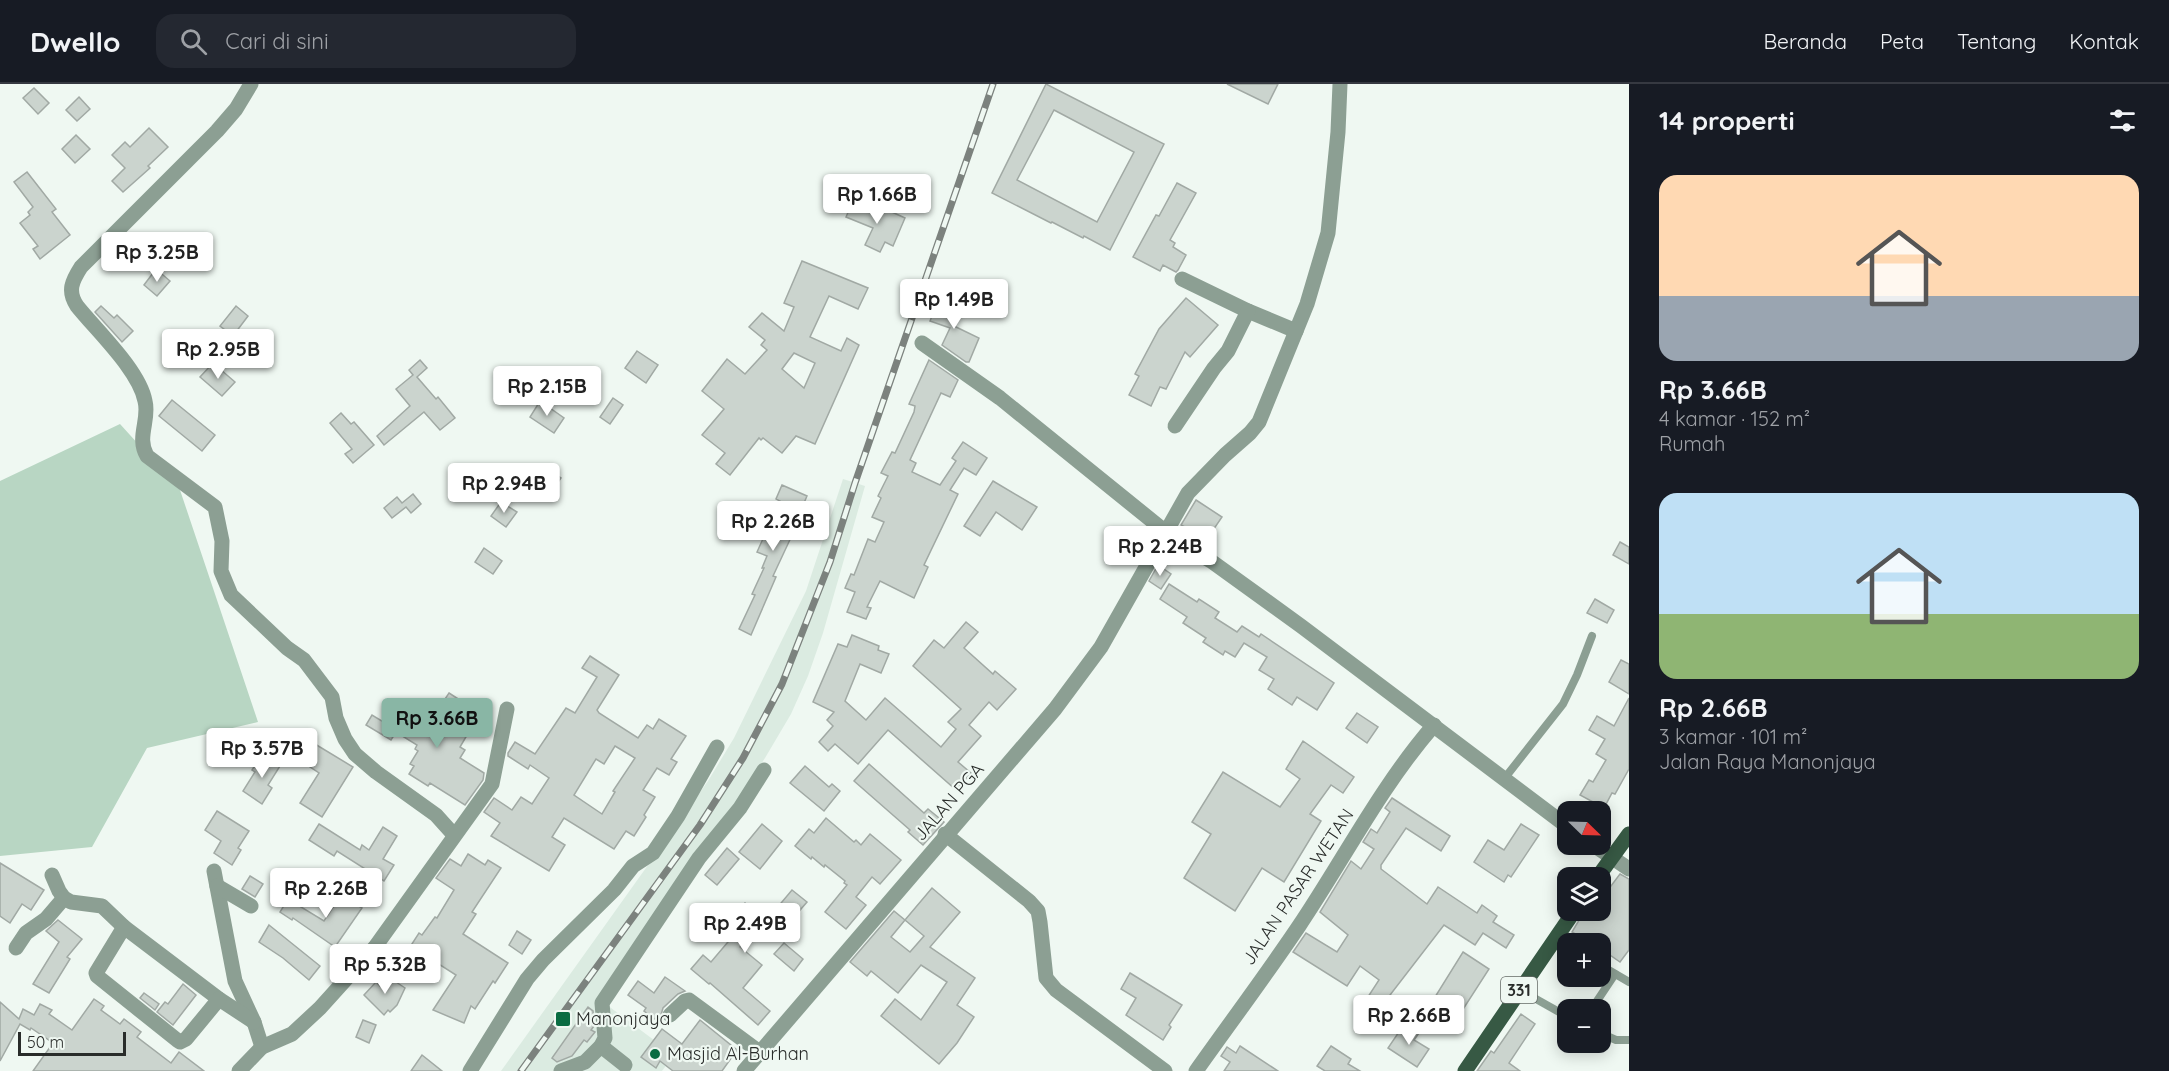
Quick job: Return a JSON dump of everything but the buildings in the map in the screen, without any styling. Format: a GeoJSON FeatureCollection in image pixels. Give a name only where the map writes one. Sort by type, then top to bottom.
{"type":"FeatureCollection","features":[{"type":"Feature","properties":{"kind":"main road"},"geometry":{"type":"LineString","coordinates":[[1605,867],[1629,834]]}},
{"type":"Feature","properties":{"kind":"main road","name":"331"},"geometry":{"type":"LineString","coordinates":[[1465,1071],[1520,990],[1557,947]]}},
{"type":"Feature","properties":{"kind":"street"},"geometry":{"type":"LineString","coordinates":[[251,84],[236,109],[217,131],[81,267],[72,284],[72,296],[77,306],[126,363],[140,385],[146,408],[141,444],[147,456],[215,507],[222,541],[221,571],[231,595],[287,648],[304,660],[332,697],[340,729],[355,754],[436,815],[454,835]]}},
{"type":"Feature","properties":{"kind":"street","name":"JALAN PGA"},"geometry":{"type":"LineString","coordinates":[[744,1071],[945,834],[1055,709],[1101,647],[1188,493],[1259,422],[1307,304],[1328,232],[1338,132],[1340,84]]}},
{"type":"Feature","properties":{"kind":"street"},"geometry":{"type":"LineString","coordinates":[[1182,279],[1296,331]]}},
{"type":"Feature","properties":{"kind":"street"},"geometry":{"type":"LineString","coordinates":[[1175,426],[1228,351],[1248,311]]}},
{"type":"Feature","properties":{"kind":"street"},"geometry":{"type":"LineString","coordinates":[[922,343],[1000,398],[1162,536],[1229,574],[1557,819]]}},
{"type":"Feature","properties":{"kind":"street"},"geometry":{"type":"LineString","coordinates":[[239,1071],[262,1047],[292,1034],[348,979],[375,947],[488,789],[494,778],[507,709]]}},
{"type":"Feature","properties":{"kind":"street","name":"JALAN PASAR WETAN"},"geometry":{"type":"LineString","coordinates":[[1196,1071],[1299,926],[1394,777],[1434,725]]}},
{"type":"Feature","properties":{"kind":"street"},"geometry":{"type":"LineString","coordinates":[[470,1071],[527,979],[543,960],[614,890],[633,866],[652,853],[678,816],[717,747]]}},
{"type":"Feature","properties":{"kind":"street"},"geometry":{"type":"LineString","coordinates":[[561,1071],[585,1062],[601,1046],[605,1038],[602,1003],[699,858],[740,808],[764,770]]}},
{"type":"Feature","properties":{"kind":"street"},"geometry":{"type":"LineString","coordinates":[[945,834],[1029,901],[1038,911],[1046,978],[1056,990],[1165,1071]]}},
{"type":"Feature","properties":{"kind":"street"},"geometry":{"type":"LineString","coordinates":[[1607,855],[1629,869]]}},
{"type":"Feature","properties":{"kind":"street"},"geometry":{"type":"LineString","coordinates":[[52,875],[64,898],[71,902],[102,906],[124,927],[219,999],[255,1022]]}},
{"type":"Feature","properties":{"kind":"street"},"geometry":{"type":"LineString","coordinates":[[251,906],[216,879],[235,981],[255,1022],[262,1047]]}},
{"type":"Feature","properties":{"kind":"street"},"geometry":{"type":"LineString","coordinates":[[16,948],[26,933],[46,919],[64,898]]}},
{"type":"Feature","properties":{"kind":"street"},"geometry":{"type":"LineString","coordinates":[[124,927],[96,973],[97,976],[177,1040],[186,1039],[219,999]]}},
{"type":"Feature","properties":{"kind":"street"},"geometry":{"type":"LineString","coordinates":[[670,1015],[689,1000],[761,1053]]}},
{"type":"Feature","properties":{"kind":"street"},"geometry":{"type":"LineString","coordinates":[[601,1046],[625,1069]]}},
{"type":"Feature","properties":{"kind":"lane"},"geometry":{"type":"LineString","coordinates":[[1504,780],[1563,704],[1592,636]]}},
{"type":"Feature","properties":{"kind":"lane"},"geometry":{"type":"LineString","coordinates":[[1611,971],[1629,982]]}},
{"type":"Feature","properties":{"kind":"lane"},"geometry":{"type":"LineString","coordinates":[[1599,999],[1616,974]]}},
{"type":"Feature","properties":{"kind":"lane"},"geometry":{"type":"LineString","coordinates":[[1520,990],[1557,1011]]}},
{"type":"Feature","properties":{"kind":"lane"},"geometry":{"type":"LineString","coordinates":[[1611,1038],[1629,1040]]}},
{"type":"Feature","properties":{"kind":"shaded area"},"geometry":{"type":"Polygon","coordinates":[[[843,479],[865,486],[823,633],[808,676],[791,714],[719,828],[599,999],[674,1055],[662,1071],[501,1071],[708,781],[734,738],[806,591],[843,479]]]}},
{"type":"Feature","properties":{"kind":"green space"},"geometry":{"type":"Polygon","coordinates":[[[120,424],[180,490],[258,722],[147,748],[92,847],[0,856],[0,481],[120,424]]]}},
{"type":"Feature","properties":{"kind":"railway"},"geometry":{"type":"LineString","coordinates":[[521,1071],[700,825],[743,758],[782,684],[830,562],[855,483],[993,84]]}},
{"type":"Feature","properties":{"kind":"place","name":"Manonjaya"},"geometry":{"type":"Point","coordinates":[563,1019]}},
{"type":"Feature","properties":{"kind":"place","name":"Masjid Al-Burhan"},"geometry":{"type":"Point","coordinates":[655,1054]}}]}
